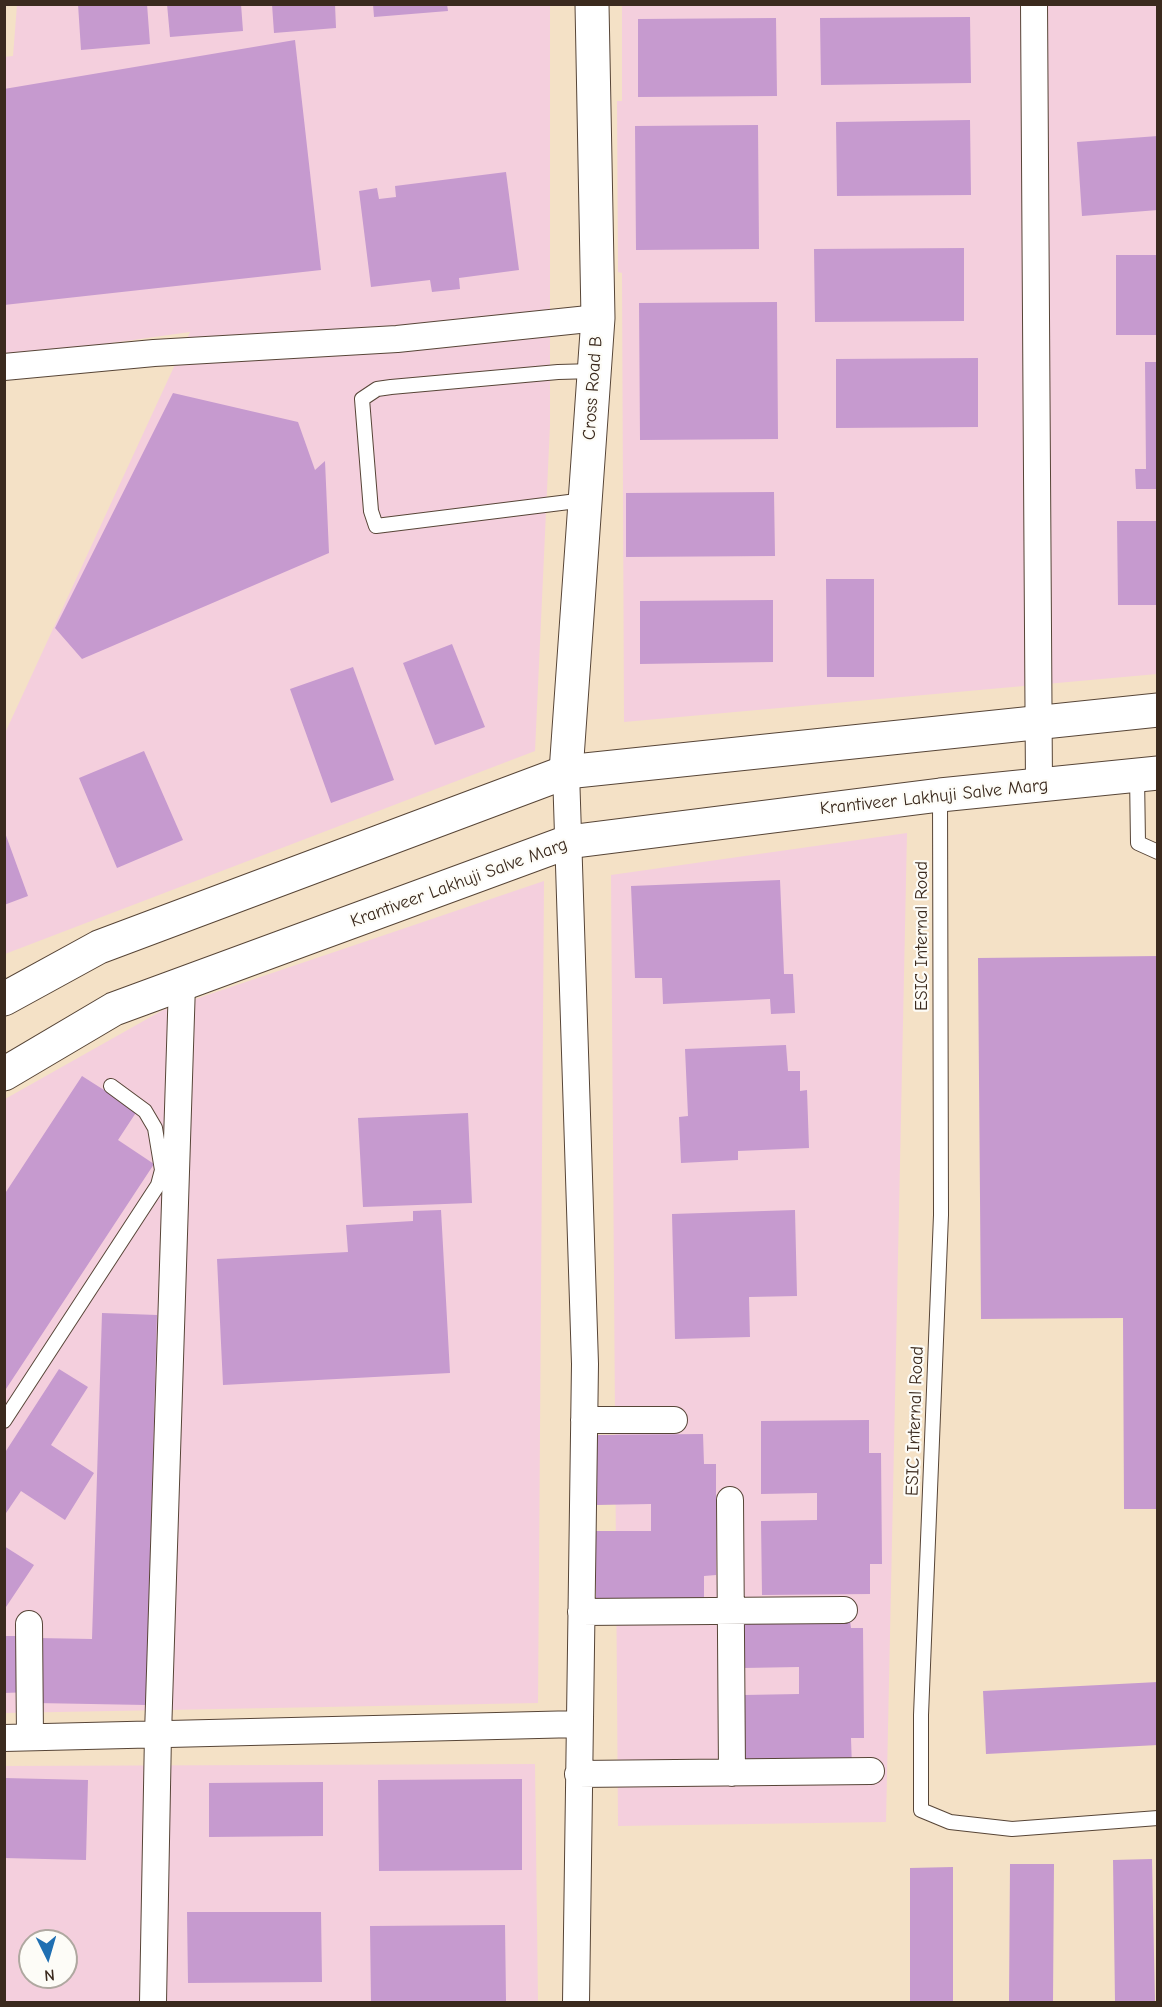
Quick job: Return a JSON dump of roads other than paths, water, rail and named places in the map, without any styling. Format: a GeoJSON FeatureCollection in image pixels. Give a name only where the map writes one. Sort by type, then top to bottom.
{"type":"FeatureCollection","features":[{"type":"Feature","properties":{"kind":"main road","name":"Cross Road B"},"geometry":{"type":"LineString","coordinates":[[566,772],[598,318],[592,4]]}},
{"type":"Feature","properties":{"kind":"main road"},"geometry":{"type":"LineString","coordinates":[[4,999],[99,947],[566,772],[1158,710]]}},
{"type":"Feature","properties":{"kind":"main road","name":"Krantiveer Lakhuji Salve Marg"},"geometry":{"type":"LineString","coordinates":[[4,1074],[114,1009],[568,842],[940,795],[1147,774]]}},
{"type":"Feature","properties":{"kind":"street"},"geometry":{"type":"LineString","coordinates":[[1034,4],[1040,785]]}},
{"type":"Feature","properties":{"kind":"street"},"geometry":{"type":"LineString","coordinates":[[4,366],[154,353],[397,339],[598,318]]}},
{"type":"Feature","properties":{"kind":"street"},"geometry":{"type":"LineString","coordinates":[[566,772],[585,1364],[576,2002]]}},
{"type":"Feature","properties":{"kind":"street"},"geometry":{"type":"LineString","coordinates":[[153,2002],[158,1734],[182,984]]}},
{"type":"Feature","properties":{"kind":"street"},"geometry":{"type":"LineString","coordinates":[[584,1420],[674,1420]]}},
{"type":"Feature","properties":{"kind":"street"},"geometry":{"type":"LineString","coordinates":[[730,1500],[732,1773]]}},
{"type":"Feature","properties":{"kind":"street"},"geometry":{"type":"LineString","coordinates":[[581,1612],[844,1610]]}},
{"type":"Feature","properties":{"kind":"street"},"geometry":{"type":"LineString","coordinates":[[29,1624],[30,1737]]}},
{"type":"Feature","properties":{"kind":"street"},"geometry":{"type":"LineString","coordinates":[[4,1738],[579,1724]]}},
{"type":"Feature","properties":{"kind":"street"},"geometry":{"type":"LineString","coordinates":[[578,1774],[871,1771]]}},
{"type":"Feature","properties":{"kind":"lane"},"geometry":{"type":"LineString","coordinates":[[585,500],[376,526],[371,511],[362,399],[377,389],[391,387],[558,372],[594,371]]}},
{"type":"Feature","properties":{"kind":"lane"},"geometry":{"type":"LineString","coordinates":[[1147,774],[1138,843],[1158,852]]}},
{"type":"Feature","properties":{"kind":"lane","name":"ESIC Internal Road"},"geometry":{"type":"LineString","coordinates":[[940,795],[941,1215],[921,1716],[921,1810],[950,1822],[1012,1829],[1158,1818]]}},
{"type":"Feature","properties":{"kind":"lane"},"geometry":{"type":"LineString","coordinates":[[4,1420],[158,1185],[162,1170],[155,1128],[145,1111],[111,1086]]}}]}
